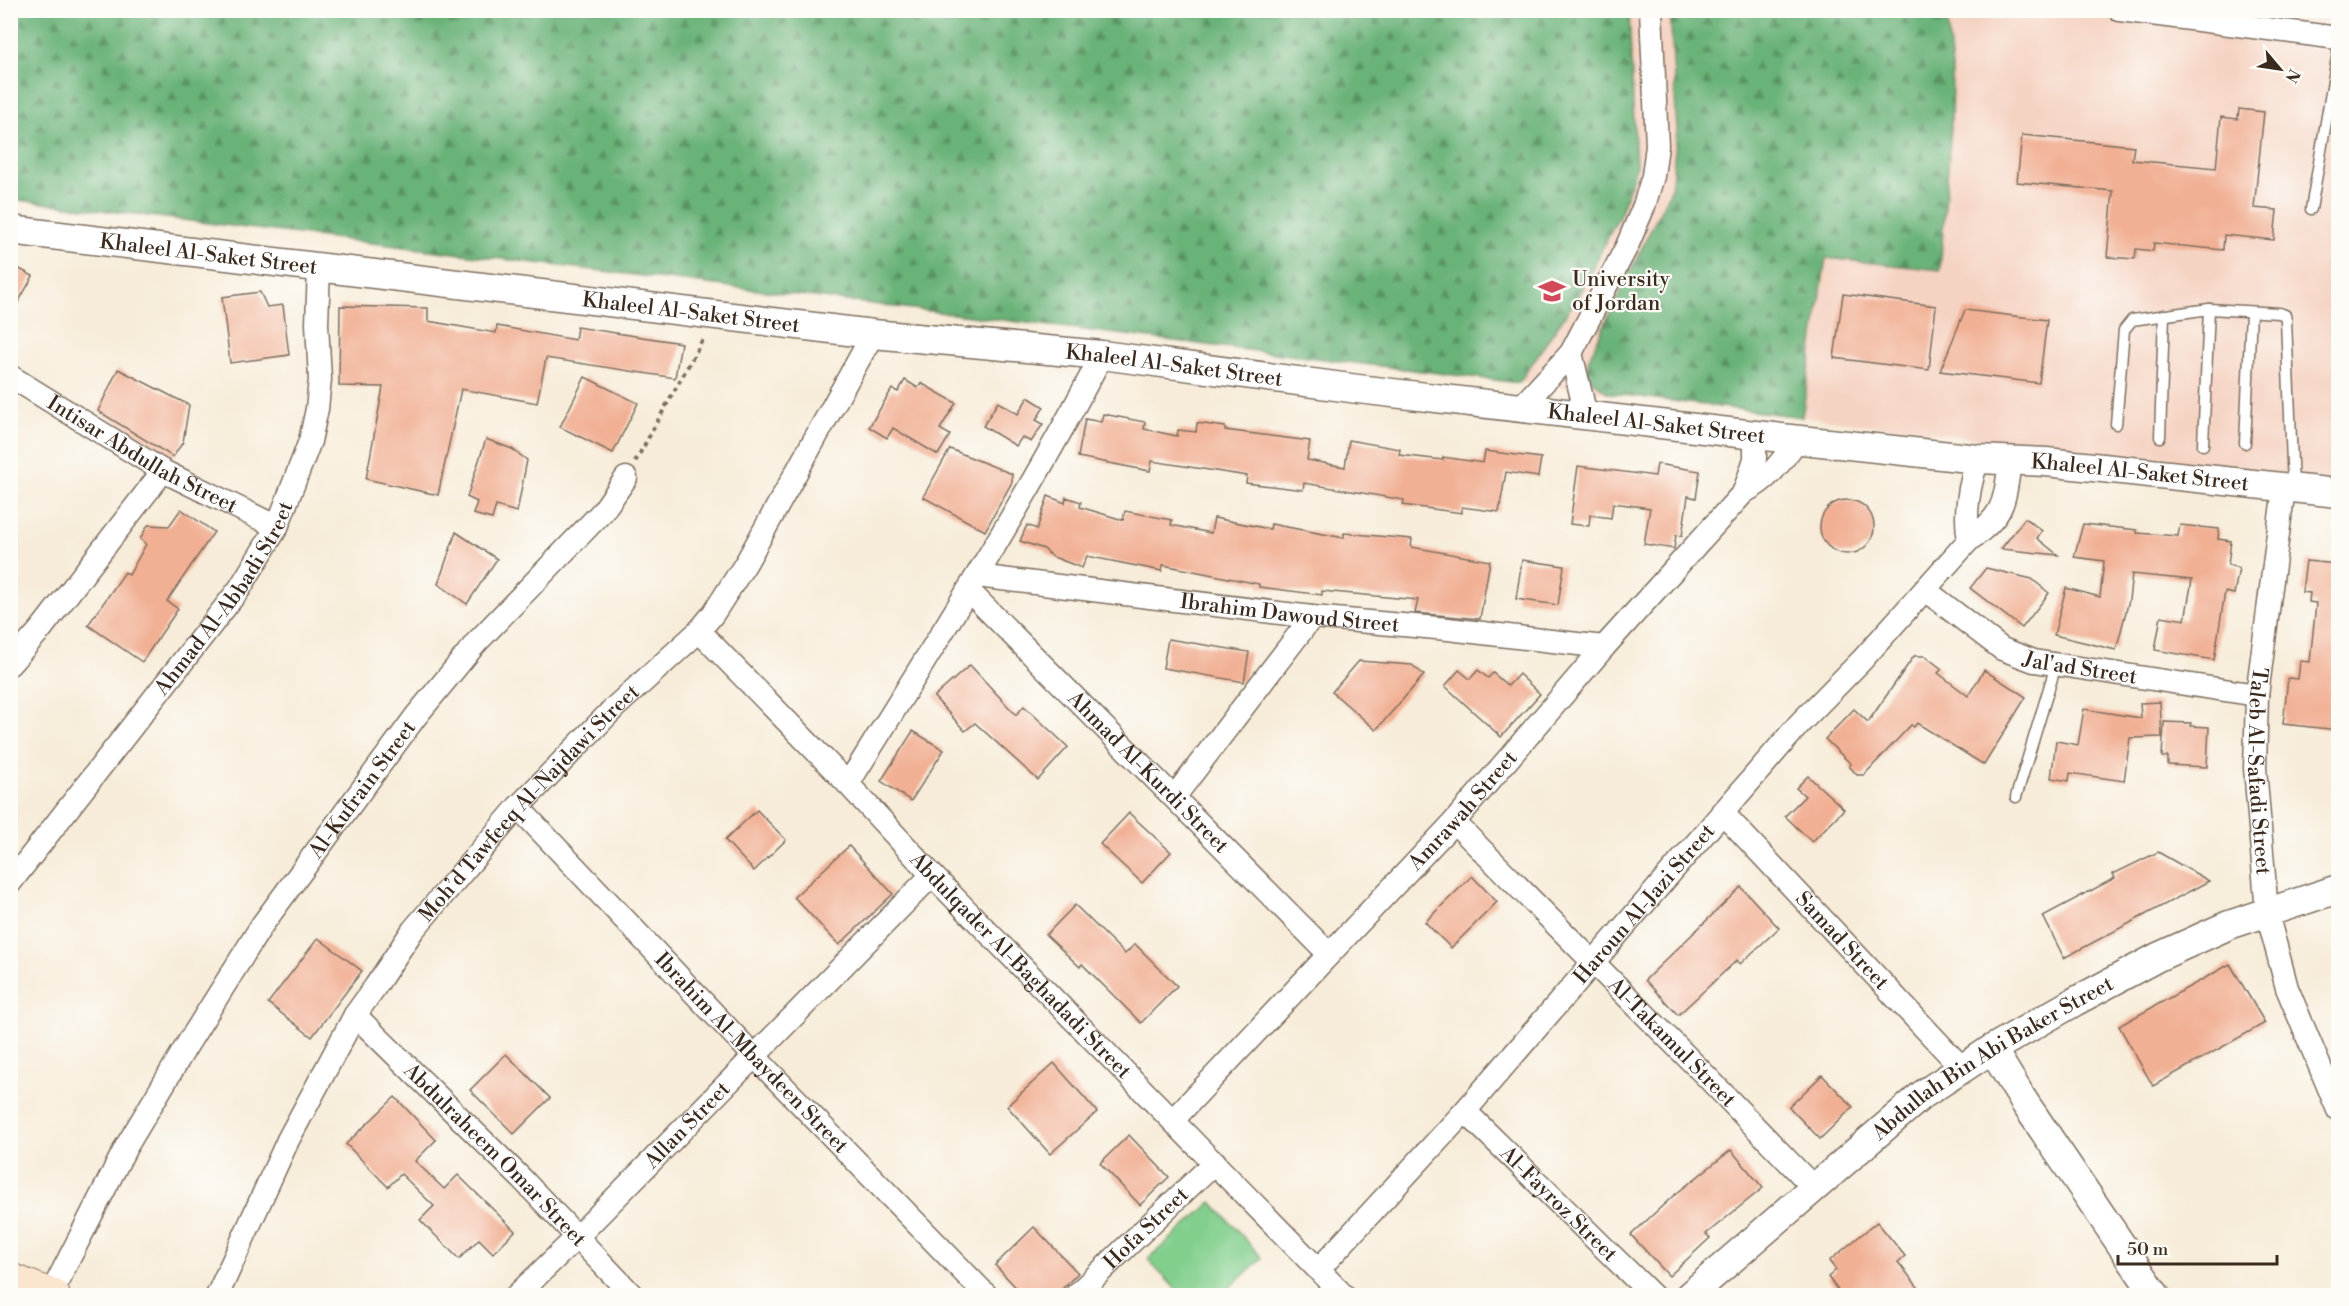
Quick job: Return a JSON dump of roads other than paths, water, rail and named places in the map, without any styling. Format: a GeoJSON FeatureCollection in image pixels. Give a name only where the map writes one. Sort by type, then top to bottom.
{"type":"FeatureCollection","features":[{"type":"Feature","properties":{"kind":"main road"},"geometry":{"type":"LineString","coordinates":[[10,1279],[52,1295]]}},
{"type":"Feature","properties":{"kind":"street"},"geometry":{"type":"LineString","coordinates":[[1521,407],[1571,352],[1627,246],[1653,176],[1657,146],[1651,10]]}},
{"type":"Feature","properties":{"kind":"street"},"geometry":{"type":"LineString","coordinates":[[2120,10],[2338,38]]}},
{"type":"Feature","properties":{"kind":"street","name":"Khaleel Al-Saket Street"},"geometry":{"type":"LineString","coordinates":[[10,230],[873,334],[1102,355],[1358,389],[1755,435],[2010,462],[2079,465],[2338,493]]}},
{"type":"Feature","properties":{"kind":"street","name":"Ahmad Al-Abbadi Street"},"geometry":{"type":"LineString","coordinates":[[10,883],[240,588],[278,527],[310,441],[317,409],[320,379],[317,324],[320,267]]}},
{"type":"Feature","properties":{"kind":"street","name":"Moh’d Tawfeeq Al-Najdawi Street"},"geometry":{"type":"LineString","coordinates":[[217,1296],[288,1140],[355,1016],[413,930],[518,807],[614,708],[699,631],[713,614],[746,563],[873,334]]}},
{"type":"Feature","properties":{"kind":"street"},"geometry":{"type":"LineString","coordinates":[[1571,352],[1586,415]]}},
{"type":"Feature","properties":{"kind":"street"},"geometry":{"type":"LineString","coordinates":[[848,784],[973,583],[1077,403],[1102,355]]}},
{"type":"Feature","properties":{"kind":"street","name":"Intisar Abdullah Street"},"geometry":{"type":"LineString","coordinates":[[10,376],[163,471],[278,527]]}},
{"type":"Feature","properties":{"kind":"street","name":"Amrawah Street"},"geometry":{"type":"LineString","coordinates":[[1744,492],[1755,459],[1755,435]]}},
{"type":"Feature","properties":{"kind":"street","name":"Amrawah Street"},"geometry":{"type":"LineString","coordinates":[[1173,1120],[1454,822],[1604,647],[1744,492],[1761,483],[1771,474],[1798,439]]}},
{"type":"Feature","properties":{"kind":"street"},"geometry":{"type":"LineString","coordinates":[[1969,540],[1966,522],[1971,483],[1978,459]]}},
{"type":"Feature","properties":{"kind":"street","name":"Haroun Al-Jazi Street"},"geometry":{"type":"LineString","coordinates":[[1319,1269],[1465,1111],[1800,723],[1969,540],[1998,516],[2004,503],[2010,462]]}},
{"type":"Feature","properties":{"kind":"street"},"geometry":{"type":"LineString","coordinates":[[10,664],[41,629],[163,471]]}},
{"type":"Feature","properties":{"kind":"street","name":"Al-Kufrain Street"},"geometry":{"type":"LineString","coordinates":[[52,1295],[126,1147],[262,925],[416,716],[476,643],[603,511],[626,478]]}},
{"type":"Feature","properties":{"kind":"street","name":"Taleb Al-Safadi Street"},"geometry":{"type":"LineString","coordinates":[[2289,488],[2257,695],[2255,768],[2267,913],[2287,988],[2338,1110]]}},
{"type":"Feature","properties":{"kind":"street","name":"Ibrahim Dawoud Street"},"geometry":{"type":"LineString","coordinates":[[973,583],[1448,629],[1604,647]]}},
{"type":"Feature","properties":{"kind":"street","name":"Ahmad Al-Kurdi Street"},"geometry":{"type":"LineString","coordinates":[[973,583],[1329,954]]}},
{"type":"Feature","properties":{"kind":"street","name":"Jal'ad Street"},"geometry":{"type":"LineString","coordinates":[[1925,590],[2002,649],[2034,661],[2257,695]]}},
{"type":"Feature","properties":{"kind":"street"},"geometry":{"type":"LineString","coordinates":[[1175,796],[1312,617]]}},
{"type":"Feature","properties":{"kind":"street","name":"Abdulqader Al-Baghadadi Street"},"geometry":{"type":"LineString","coordinates":[[699,631],[848,784],[932,875],[1344,1296]]}},
{"type":"Feature","properties":{"kind":"street","name":"Ibrahim Al-Mbaydeen Street"},"geometry":{"type":"LineString","coordinates":[[518,807],[754,1056],[987,1296]]}},
{"type":"Feature","properties":{"kind":"street","name":"Samad Street"},"geometry":{"type":"LineString","coordinates":[[1722,812],[1961,1067]]}},
{"type":"Feature","properties":{"kind":"street","name":"Al-Takamul Street"},"geometry":{"type":"LineString","coordinates":[[1454,822],[1594,962],[1813,1188]]}},
{"type":"Feature","properties":{"kind":"street","name":"Allan Street"},"geometry":{"type":"LineString","coordinates":[[516,1296],[576,1238],[932,875]]}},
{"type":"Feature","properties":{"kind":"street","name":"Abdullah Bin Abi Baker Street"},"geometry":{"type":"LineString","coordinates":[[1689,1296],[1922,1095],[1961,1067],[2158,957],[2229,925],[2338,889]]}},
{"type":"Feature","properties":{"kind":"street","name":"Abdulraheem Omar Street"},"geometry":{"type":"LineString","coordinates":[[355,1016],[522,1179],[633,1296]]}},
{"type":"Feature","properties":{"kind":"street"},"geometry":{"type":"LineString","coordinates":[[1992,1049],[2025,1103],[2152,1294]]}},
{"type":"Feature","properties":{"kind":"street","name":"Al-Fayroz Street"},"geometry":{"type":"LineString","coordinates":[[1465,1111],[1653,1296]]}},
{"type":"Feature","properties":{"kind":"street","name":"Hofa Street"},"geometry":{"type":"LineString","coordinates":[[1075,1296],[1215,1162]]}},
{"type":"Feature","properties":{"kind":"lane"},"geometry":{"type":"LineString","coordinates":[[2311,209],[2338,52]]}},
{"type":"Feature","properties":{"kind":"lane"},"geometry":{"type":"LineString","coordinates":[[2203,445],[2209,309]]}},
{"type":"Feature","properties":{"kind":"lane"},"geometry":{"type":"LineString","coordinates":[[2116,424],[2124,330],[2132,320],[2209,309],[2280,313],[2286,320],[2289,488]]}},
{"type":"Feature","properties":{"kind":"lane"},"geometry":{"type":"LineString","coordinates":[[2245,443],[2251,312]]}},
{"type":"Feature","properties":{"kind":"lane"},"geometry":{"type":"LineString","coordinates":[[2160,436],[2164,315]]}},
{"type":"Feature","properties":{"kind":"lane"},"geometry":{"type":"LineString","coordinates":[[2016,797],[2056,665]]}},
{"type":"Feature","properties":{"kind":"place","name":"University of Jordan"},"geometry":{"type":"Point","coordinates":[1552,291]}}]}
